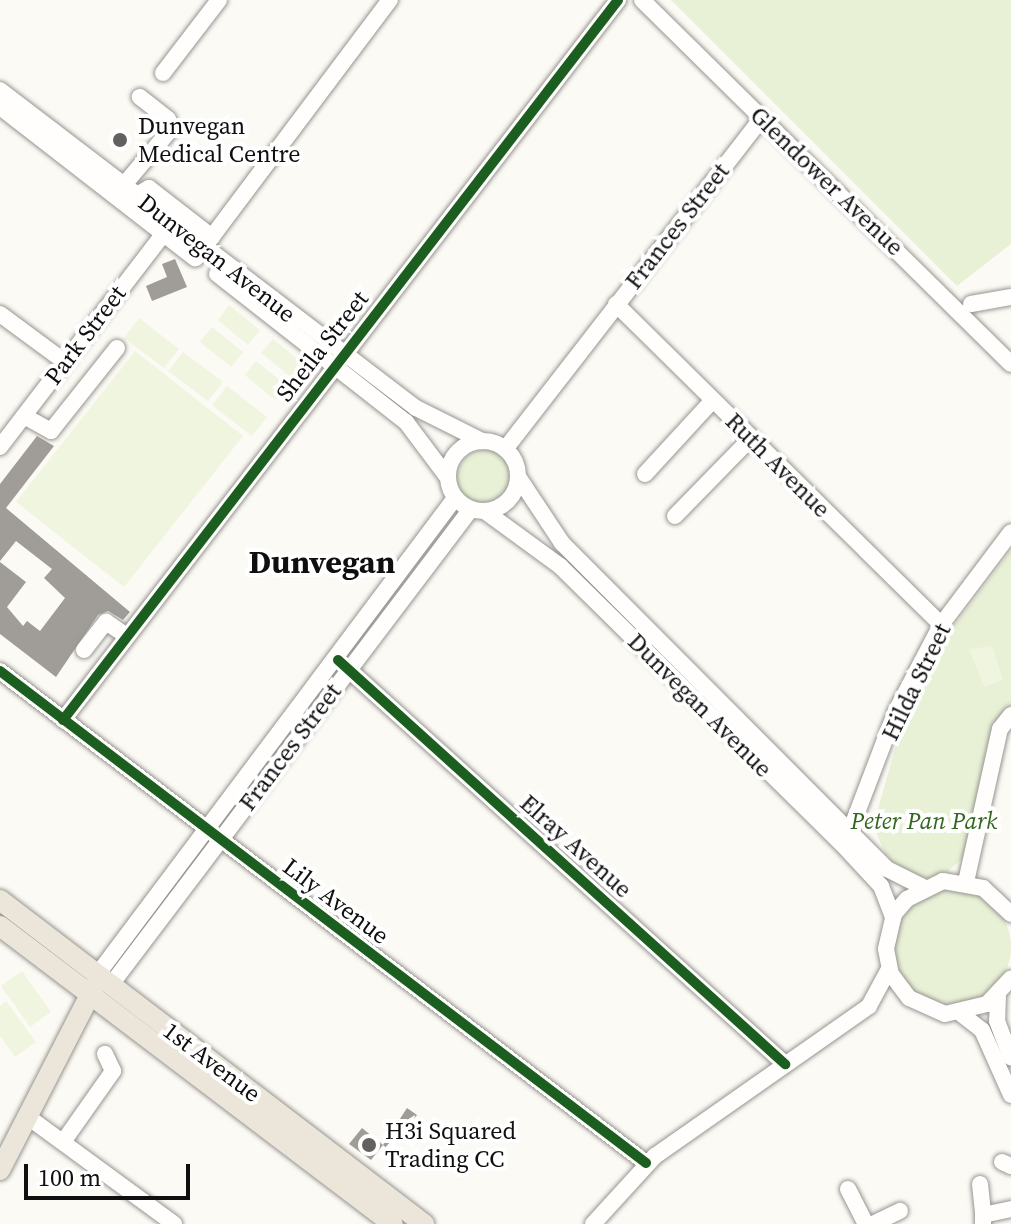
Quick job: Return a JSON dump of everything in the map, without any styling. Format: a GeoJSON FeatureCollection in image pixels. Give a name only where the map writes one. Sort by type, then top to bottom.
{"type":"FeatureCollection","features":[{"type":"Feature","properties":{"kind":"main road","name":"1st Avenue"},"geometry":{"type":"LineString","coordinates":[[0,900],[185,1041],[373,1197],[393,1224]]}},
{"type":"Feature","properties":{"kind":"main road","name":"1st Avenue"},"geometry":{"type":"LineString","coordinates":[[0,926],[173,1059],[373,1197],[424,1224]]}},
{"type":"Feature","properties":{"kind":"main road"},"geometry":{"type":"LineString","coordinates":[[0,1170],[91,997],[104,980]]}},
{"type":"Feature","properties":{"kind":"main road"},"geometry":{"type":"LineString","coordinates":[[173,1059],[185,1041]]}},
{"type":"Feature","properties":{"kind":"street"},"geometry":{"type":"LineString","coordinates":[[163,73],[219,0]]}},
{"type":"Feature","properties":{"kind":"street"},"geometry":{"type":"LineString","coordinates":[[128,195],[149,188],[203,248],[390,0]]}},
{"type":"Feature","properties":{"kind":"street","name":"Sheila Street"},"geometry":{"type":"LineString","coordinates":[[63,720],[337,358],[618,0]]}},
{"type":"Feature","properties":{"kind":"street","name":"Glendower Avenue"},"geometry":{"type":"LineString","coordinates":[[642,0],[1011,364]]}},
{"type":"Feature","properties":{"kind":"street","name":"Dunvegan Avenue"},"geometry":{"type":"LineString","coordinates":[[0,90],[29,121],[168,228],[203,248],[411,415],[482,441]]}},
{"type":"Feature","properties":{"kind":"street"},"geometry":{"type":"LineString","coordinates":[[128,195],[171,129],[168,119],[140,97]]}},
{"type":"Feature","properties":{"kind":"street","name":"Dunvegan Avenue"},"geometry":{"type":"LineString","coordinates":[[0,107],[29,121]]}},
{"type":"Feature","properties":{"kind":"street","name":"Frances Street"},"geometry":{"type":"LineString","coordinates":[[506,448],[762,118]]}},
{"type":"Feature","properties":{"kind":"street","name":"Park Street"},"geometry":{"type":"LineString","coordinates":[[0,447],[168,228]]}},
{"type":"Feature","properties":{"kind":"street"},"geometry":{"type":"LineString","coordinates":[[971,304],[1011,297]]}},
{"type":"Feature","properties":{"kind":"street","name":"Ruth Avenue"},"geometry":{"type":"LineString","coordinates":[[616,304],[941,625]]}},
{"type":"Feature","properties":{"kind":"street"},"geometry":{"type":"LineString","coordinates":[[0,314],[65,362]]}},
{"type":"Feature","properties":{"kind":"street"},"geometry":{"type":"LineString","coordinates":[[24,416],[51,431],[117,348]]}},
{"type":"Feature","properties":{"kind":"street"},"geometry":{"type":"LineString","coordinates":[[645,474],[713,400]]}},
{"type":"Feature","properties":{"kind":"street","name":"Dunvegan Avenue"},"geometry":{"type":"LineString","coordinates":[[411,415],[448,478]]}},
{"type":"Feature","properties":{"kind":"street"},"geometry":{"type":"LineString","coordinates":[[675,516],[751,438]]}},
{"type":"Feature","properties":{"kind":"street"},"geometry":{"type":"LineString","coordinates":[[482,441],[506,448],[519,478],[512,497],[478,510],[455,498],[448,478],[461,449],[482,441]]}},
{"type":"Feature","properties":{"kind":"street","name":"Dunvegan Avenue"},"geometry":{"type":"LineString","coordinates":[[519,478],[562,543],[683,664],[734,727],[846,839],[901,881],[923,887]]}},
{"type":"Feature","properties":{"kind":"street","name":"Frances Street"},"geometry":{"type":"LineString","coordinates":[[104,980],[343,665],[455,498]]}},
{"type":"Feature","properties":{"kind":"street","name":"Dunvegan Avenue"},"geometry":{"type":"LineString","coordinates":[[478,510],[548,555],[671,676],[734,727]]}},
{"type":"Feature","properties":{"kind":"street","name":"Frances Street"},"geometry":{"type":"LineString","coordinates":[[343,665],[478,510]]}},
{"type":"Feature","properties":{"kind":"street","name":"Hilda Street"},"geometry":{"type":"LineString","coordinates":[[846,839],[896,711],[941,625],[1011,532]]}},
{"type":"Feature","properties":{"kind":"street"},"geometry":{"type":"LineString","coordinates":[[548,555],[562,543]]}},
{"type":"Feature","properties":{"kind":"street"},"geometry":{"type":"LineString","coordinates":[[607,613],[619,600]]}},
{"type":"Feature","properties":{"kind":"street"},"geometry":{"type":"LineString","coordinates":[[84,650],[106,622],[127,636]]}},
{"type":"Feature","properties":{"kind":"street"},"geometry":{"type":"LineString","coordinates":[[671,676],[683,664]]}},
{"type":"Feature","properties":{"kind":"street","name":"Elray Avenue"},"geometry":{"type":"LineString","coordinates":[[343,665],[785,1064]]}},
{"type":"Feature","properties":{"kind":"street","name":"Lily Avenue"},"geometry":{"type":"LineString","coordinates":[[0,671],[646,1163]]}},
{"type":"Feature","properties":{"kind":"street"},"geometry":{"type":"LineString","coordinates":[[966,882],[1000,729],[1011,715]]}},
{"type":"Feature","properties":{"kind":"street","name":"Dunvegan Avenue"},"geometry":{"type":"LineString","coordinates":[[846,839],[881,886],[893,918]]}},
{"type":"Feature","properties":{"kind":"street"},"geometry":{"type":"LineString","coordinates":[[1011,914],[999,899],[966,882],[923,887],[893,918],[886,949],[889,969],[909,998],[926,1008],[960,1013],[982,1030],[1011,1095]]}},
{"type":"Feature","properties":{"kind":"street"},"geometry":{"type":"LineString","coordinates":[[869,1006],[889,969]]}},
{"type":"Feature","properties":{"kind":"street"},"geometry":{"type":"LineString","coordinates":[[960,1013],[998,996],[1011,978]]}},
{"type":"Feature","properties":{"kind":"street"},"geometry":{"type":"LineString","coordinates":[[998,996],[997,1021],[1011,1057]]}},
{"type":"Feature","properties":{"kind":"street"},"geometry":{"type":"LineString","coordinates":[[593,1224],[646,1163],[869,1006],[909,998]]}},
{"type":"Feature","properties":{"kind":"street"},"geometry":{"type":"LineString","coordinates":[[63,1142],[113,1071],[105,1054]]}},
{"type":"Feature","properties":{"kind":"street"},"geometry":{"type":"LineString","coordinates":[[28,1117],[174,1224]]}},
{"type":"Feature","properties":{"kind":"street"},"geometry":{"type":"LineString","coordinates":[[980,1184],[983,1220],[1011,1209]]}},
{"type":"Feature","properties":{"kind":"street"},"geometry":{"type":"LineString","coordinates":[[848,1189],[866,1224]]}},
{"type":"Feature","properties":{"kind":"street"},"geometry":{"type":"LineString","coordinates":[[873,1224],[900,1211]]}},
{"type":"Feature","properties":{"kind":"green space"},"geometry":{"type":"Polygon","coordinates":[[[671,0],[1011,0],[1011,244],[957,286],[671,0]]]}},
{"type":"Feature","properties":{"kind":"green space"},"geometry":{"type":"Polygon","coordinates":[[[229,305],[260,330],[248,345],[218,320],[229,305]]]}},
{"type":"Feature","properties":{"kind":"green space"},"geometry":{"type":"Polygon","coordinates":[[[139,318],[179,349],[164,368],[124,338],[139,318]]]}},
{"type":"Feature","properties":{"kind":"green space"},"geometry":{"type":"Polygon","coordinates":[[[212,327],[243,352],[231,367],[200,342],[212,327]]]}},
{"type":"Feature","properties":{"kind":"green space"},"geometry":{"type":"Polygon","coordinates":[[[273,339],[304,364],[292,378],[261,353],[273,339]]]}},
{"type":"Feature","properties":{"kind":"green space"},"geometry":{"type":"Polygon","coordinates":[[[135,351],[243,436],[124,587],[16,502],[135,351]]]}},
{"type":"Feature","properties":{"kind":"green space"},"geometry":{"type":"Polygon","coordinates":[[[183,352],[223,382],[208,401],[168,371],[183,352]]]}},
{"type":"Feature","properties":{"kind":"green space"},"geometry":{"type":"Polygon","coordinates":[[[256,361],[287,386],[275,400],[245,375],[256,361]]]}},
{"type":"Feature","properties":{"kind":"green space"},"geometry":{"type":"Polygon","coordinates":[[[227,386],[267,417],[252,436],[212,405],[227,386]]]}},
{"type":"Feature","properties":{"kind":"green space"},"geometry":{"type":"Polygon","coordinates":[[[485,450],[505,458],[513,478],[505,498],[485,506],[465,498],[457,478],[465,458],[485,450]]]}},
{"type":"Feature","properties":{"kind":"green space","name":"Peter Pan Park"},"geometry":{"type":"Polygon","coordinates":[[[1011,550],[1011,710],[964,857],[946,873],[917,881],[902,875],[885,853],[873,826],[904,718],[950,631],[1011,550]]]}},
{"type":"Feature","properties":{"kind":"green space"},"geometry":{"type":"Polygon","coordinates":[[[992,646],[1003,680],[984,687],[969,649],[992,646]]]}},
{"type":"Feature","properties":{"kind":"green space"},"geometry":{"type":"Polygon","coordinates":[[[953,889],[975,894],[994,906],[1006,925],[1011,947],[1006,969],[994,988],[975,1000],[953,1005],[931,1000],[912,988],[900,969],[895,947],[900,925],[912,906],[931,894],[953,889]]]}},
{"type":"Feature","properties":{"kind":"green space"},"geometry":{"type":"Polygon","coordinates":[[[22,971],[51,1012],[30,1027],[1,986],[22,971]]]}},
{"type":"Feature","properties":{"kind":"green space"},"geometry":{"type":"Polygon","coordinates":[[[6,1001],[36,1042],[15,1057],[0,1036],[0,1006],[6,1001]]]}},
{"type":"Feature","properties":{"kind":"building"},"geometry":{"type":"Polygon","coordinates":[[[175,259],[187,287],[152,301],[146,286],[167,277],[162,264],[175,259]]]}},
{"type":"Feature","properties":{"kind":"building"},"geometry":{"type":"Polygon","coordinates":[[[37,436],[54,446],[6,508],[130,612],[123,620],[108,611],[98,615],[56,677],[0,634],[0,562],[26,582],[7,607],[23,626],[27,621],[40,631],[65,598],[44,578],[52,569],[16,541],[0,561],[0,484],[37,436]]]}},
{"type":"Feature","properties":{"kind":"building"},"geometry":{"type":"Polygon","coordinates":[[[407,1108],[417,1115],[389,1150],[383,1145],[407,1108]]]}},
{"type":"Feature","properties":{"kind":"building"},"geometry":{"type":"Polygon","coordinates":[[[362,1128],[383,1145],[371,1160],[349,1144],[362,1128]]]}},
{"type":"Feature","properties":{"kind":"cycle path"},"geometry":{"type":"LineString","coordinates":[[63,720],[618,0]]}},
{"type":"Feature","properties":{"kind":"cycle path"},"geometry":{"type":"LineString","coordinates":[[338,660],[785,1064]]}},
{"type":"Feature","properties":{"kind":"cycle path"},"geometry":{"type":"LineString","coordinates":[[0,671],[646,1163]]}},
{"type":"Feature","properties":{"kind":"place","name":"Dunvegan Medical Centre"},"geometry":{"type":"Point","coordinates":[120,140]}},
{"type":"Feature","properties":{"kind":"place","name":"H3i Squared Trading CC"},"geometry":{"type":"Point","coordinates":[369,1145]}},
{"type":"Feature","properties":{"kind":"district","name":"Dunvegan"},"geometry":{"type":"Point","coordinates":[322,562]}}]}
